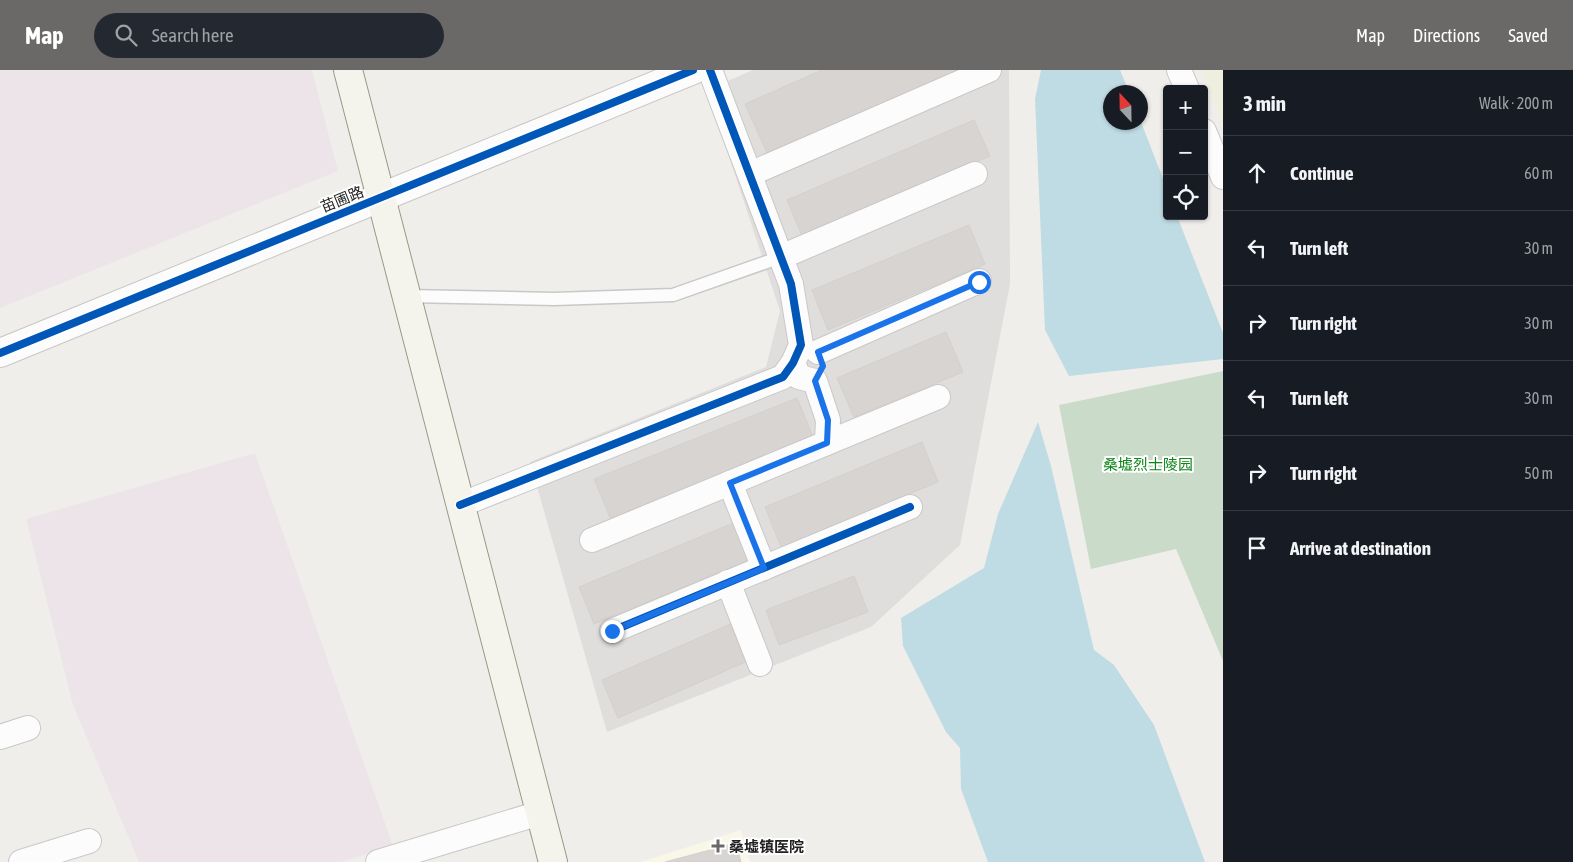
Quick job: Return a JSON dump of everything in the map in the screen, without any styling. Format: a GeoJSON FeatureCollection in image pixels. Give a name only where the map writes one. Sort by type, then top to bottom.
{"type":"FeatureCollection","features":[{"type":"Feature","properties":{"kind":"main road"},"geometry":{"type":"LineString","coordinates":[[348,70],[553,862]]}},
{"type":"Feature","properties":{"kind":"street","name":"苗圃路"},"geometry":{"type":"LineString","coordinates":[[0,353],[693,70]]}},
{"type":"Feature","properties":{"kind":"street"},"geometry":{"type":"LineString","coordinates":[[710,70],[791,284],[804,353],[799,377],[815,381],[828,420],[827,443]]}},
{"type":"Feature","properties":{"kind":"street"},"geometry":{"type":"LineString","coordinates":[[750,174],[989,70]]}},
{"type":"Feature","properties":{"kind":"street"},"geometry":{"type":"LineString","coordinates":[[1179,70],[1185,85]]}},
{"type":"Feature","properties":{"kind":"street"},"geometry":{"type":"LineString","coordinates":[[1208,141],[1223,177]]}},
{"type":"Feature","properties":{"kind":"street"},"geometry":{"type":"LineString","coordinates":[[781,257],[975,174]]}},
{"type":"Feature","properties":{"kind":"street"},"geometry":{"type":"LineString","coordinates":[[460,505],[783,377],[804,353],[979,282]]}},
{"type":"Feature","properties":{"kind":"street"},"geometry":{"type":"LineString","coordinates":[[592,540],[938,398]]}},
{"type":"Feature","properties":{"kind":"street"},"geometry":{"type":"LineString","coordinates":[[730,483],[764,568]]}},
{"type":"Feature","properties":{"kind":"street"},"geometry":{"type":"LineString","coordinates":[[612,631],[910,507]]}},
{"type":"Feature","properties":{"kind":"street"},"geometry":{"type":"LineString","coordinates":[[728,582],[760,664]]}},
{"type":"Feature","properties":{"kind":"street"},"geometry":{"type":"LineString","coordinates":[[0,737],[28,728]]}},
{"type":"Feature","properties":{"kind":"street"},"geometry":{"type":"LineString","coordinates":[[378,862],[540,813]]}},
{"type":"Feature","properties":{"kind":"street"},"geometry":{"type":"LineString","coordinates":[[21,862],[89,841]]}},
{"type":"Feature","properties":{"kind":"lane"},"geometry":{"type":"LineString","coordinates":[[406,296],[554,299],[673,295],[781,257]]}},
{"type":"Feature","properties":{"kind":"shaded area"},"geometry":{"type":"Polygon","coordinates":[[[0,70],[312,70],[338,171],[0,308],[0,70]]]}},
{"type":"Feature","properties":{"kind":"shaded area"},"geometry":{"type":"Polygon","coordinates":[[[753,70],[1009,70],[1010,284],[960,545],[871,627],[607,732],[530,462],[766,367],[780,311],[707,90],[753,70]]]}},
{"type":"Feature","properties":{"kind":"shaded area"},"geometry":{"type":"Polygon","coordinates":[[[255,453],[393,846],[342,862],[139,862],[73,705],[26,519],[255,453]]]}},
{"type":"Feature","properties":{"kind":"shaded area","name":"桑墟镇医院"},"geometry":{"type":"Polygon","coordinates":[[[741,830],[750,862],[641,862],[741,830]]]}},
{"type":"Feature","properties":{"kind":"green space"},"geometry":{"type":"Polygon","coordinates":[[[1201,70],[1223,70],[1223,124],[1208,85],[1201,70]]]}},
{"type":"Feature","properties":{"kind":"green space","name":"桑墟烈士陵园"},"geometry":{"type":"Polygon","coordinates":[[[1223,371],[1223,661],[1176,549],[1091,569],[1059,405],[1223,371]]]}},
{"type":"Feature","properties":{"kind":"water"},"geometry":{"type":"Polygon","coordinates":[[[1041,70],[1120,70],[1126,85],[1103,85],[1103,130],[1144,130],[1163,179],[1163,220],[1179,220],[1223,333],[1223,359],[1069,376],[1045,330],[1035,99],[1041,70]]]}},
{"type":"Feature","properties":{"kind":"water"},"geometry":{"type":"Polygon","coordinates":[[[1038,422],[1051,466],[1094,650],[1114,665],[1154,725],[1205,862],[988,862],[961,789],[960,748],[946,732],[903,646],[901,618],[984,568],[998,514],[1038,422]]]}},
{"type":"Feature","properties":{"kind":"building"},"geometry":{"type":"Polygon","coordinates":[[[822,70],[963,70],[768,155],[745,104],[822,70]]]}},
{"type":"Feature","properties":{"kind":"building"},"geometry":{"type":"Polygon","coordinates":[[[974,120],[990,156],[802,236],[787,200],[974,120]]]}},
{"type":"Feature","properties":{"kind":"building"},"geometry":{"type":"Polygon","coordinates":[[[969,225],[985,264],[828,330],[812,290],[969,225]]]}},
{"type":"Feature","properties":{"kind":"building"},"geometry":{"type":"Polygon","coordinates":[[[946,332],[963,372],[854,417],[837,378],[946,332]]]}},
{"type":"Feature","properties":{"kind":"building"},"geometry":{"type":"Polygon","coordinates":[[[797,398],[814,439],[611,520],[594,479],[797,398]]]}},
{"type":"Feature","properties":{"kind":"building"},"geometry":{"type":"Polygon","coordinates":[[[922,442],[938,482],[781,547],[765,507],[922,442]]]}},
{"type":"Feature","properties":{"kind":"building"},"geometry":{"type":"Polygon","coordinates":[[[736,522],[751,559],[594,624],[579,587],[736,522]]]}},
{"type":"Feature","properties":{"kind":"building"},"geometry":{"type":"Polygon","coordinates":[[[854,576],[868,612],[779,645],[766,610],[854,576]]]}},
{"type":"Feature","properties":{"kind":"building"},"geometry":{"type":"Polygon","coordinates":[[[733,623],[750,660],[618,718],[602,680],[733,623]]]}},
{"type":"Feature","properties":{"kind":"building"},"geometry":{"type":"Polygon","coordinates":[[[736,843],[741,862],[665,862],[736,843]]]}},
{"type":"Feature","properties":{"kind":"cycle path"},"geometry":{"type":"LineString","coordinates":[[0,353],[693,70]]}},
{"type":"Feature","properties":{"kind":"cycle path"},"geometry":{"type":"LineString","coordinates":[[460,505],[783,377],[793,363],[801,345],[791,284],[710,70]]}},
{"type":"Feature","properties":{"kind":"cycle path"},"geometry":{"type":"LineString","coordinates":[[612,631],[910,507]]}},
{"type":"Feature","properties":{"kind":"place","name":"桑墟镇医院"},"geometry":{"type":"Point","coordinates":[718,846]}},
{"type":"Feature","properties":{"kind":"route"},"geometry":{"type":"LineString","coordinates":[[612,631],[764,568],[730,483],[827,443],[828,420],[815,381],[823,366],[818,352],[979,282]]}}]}
